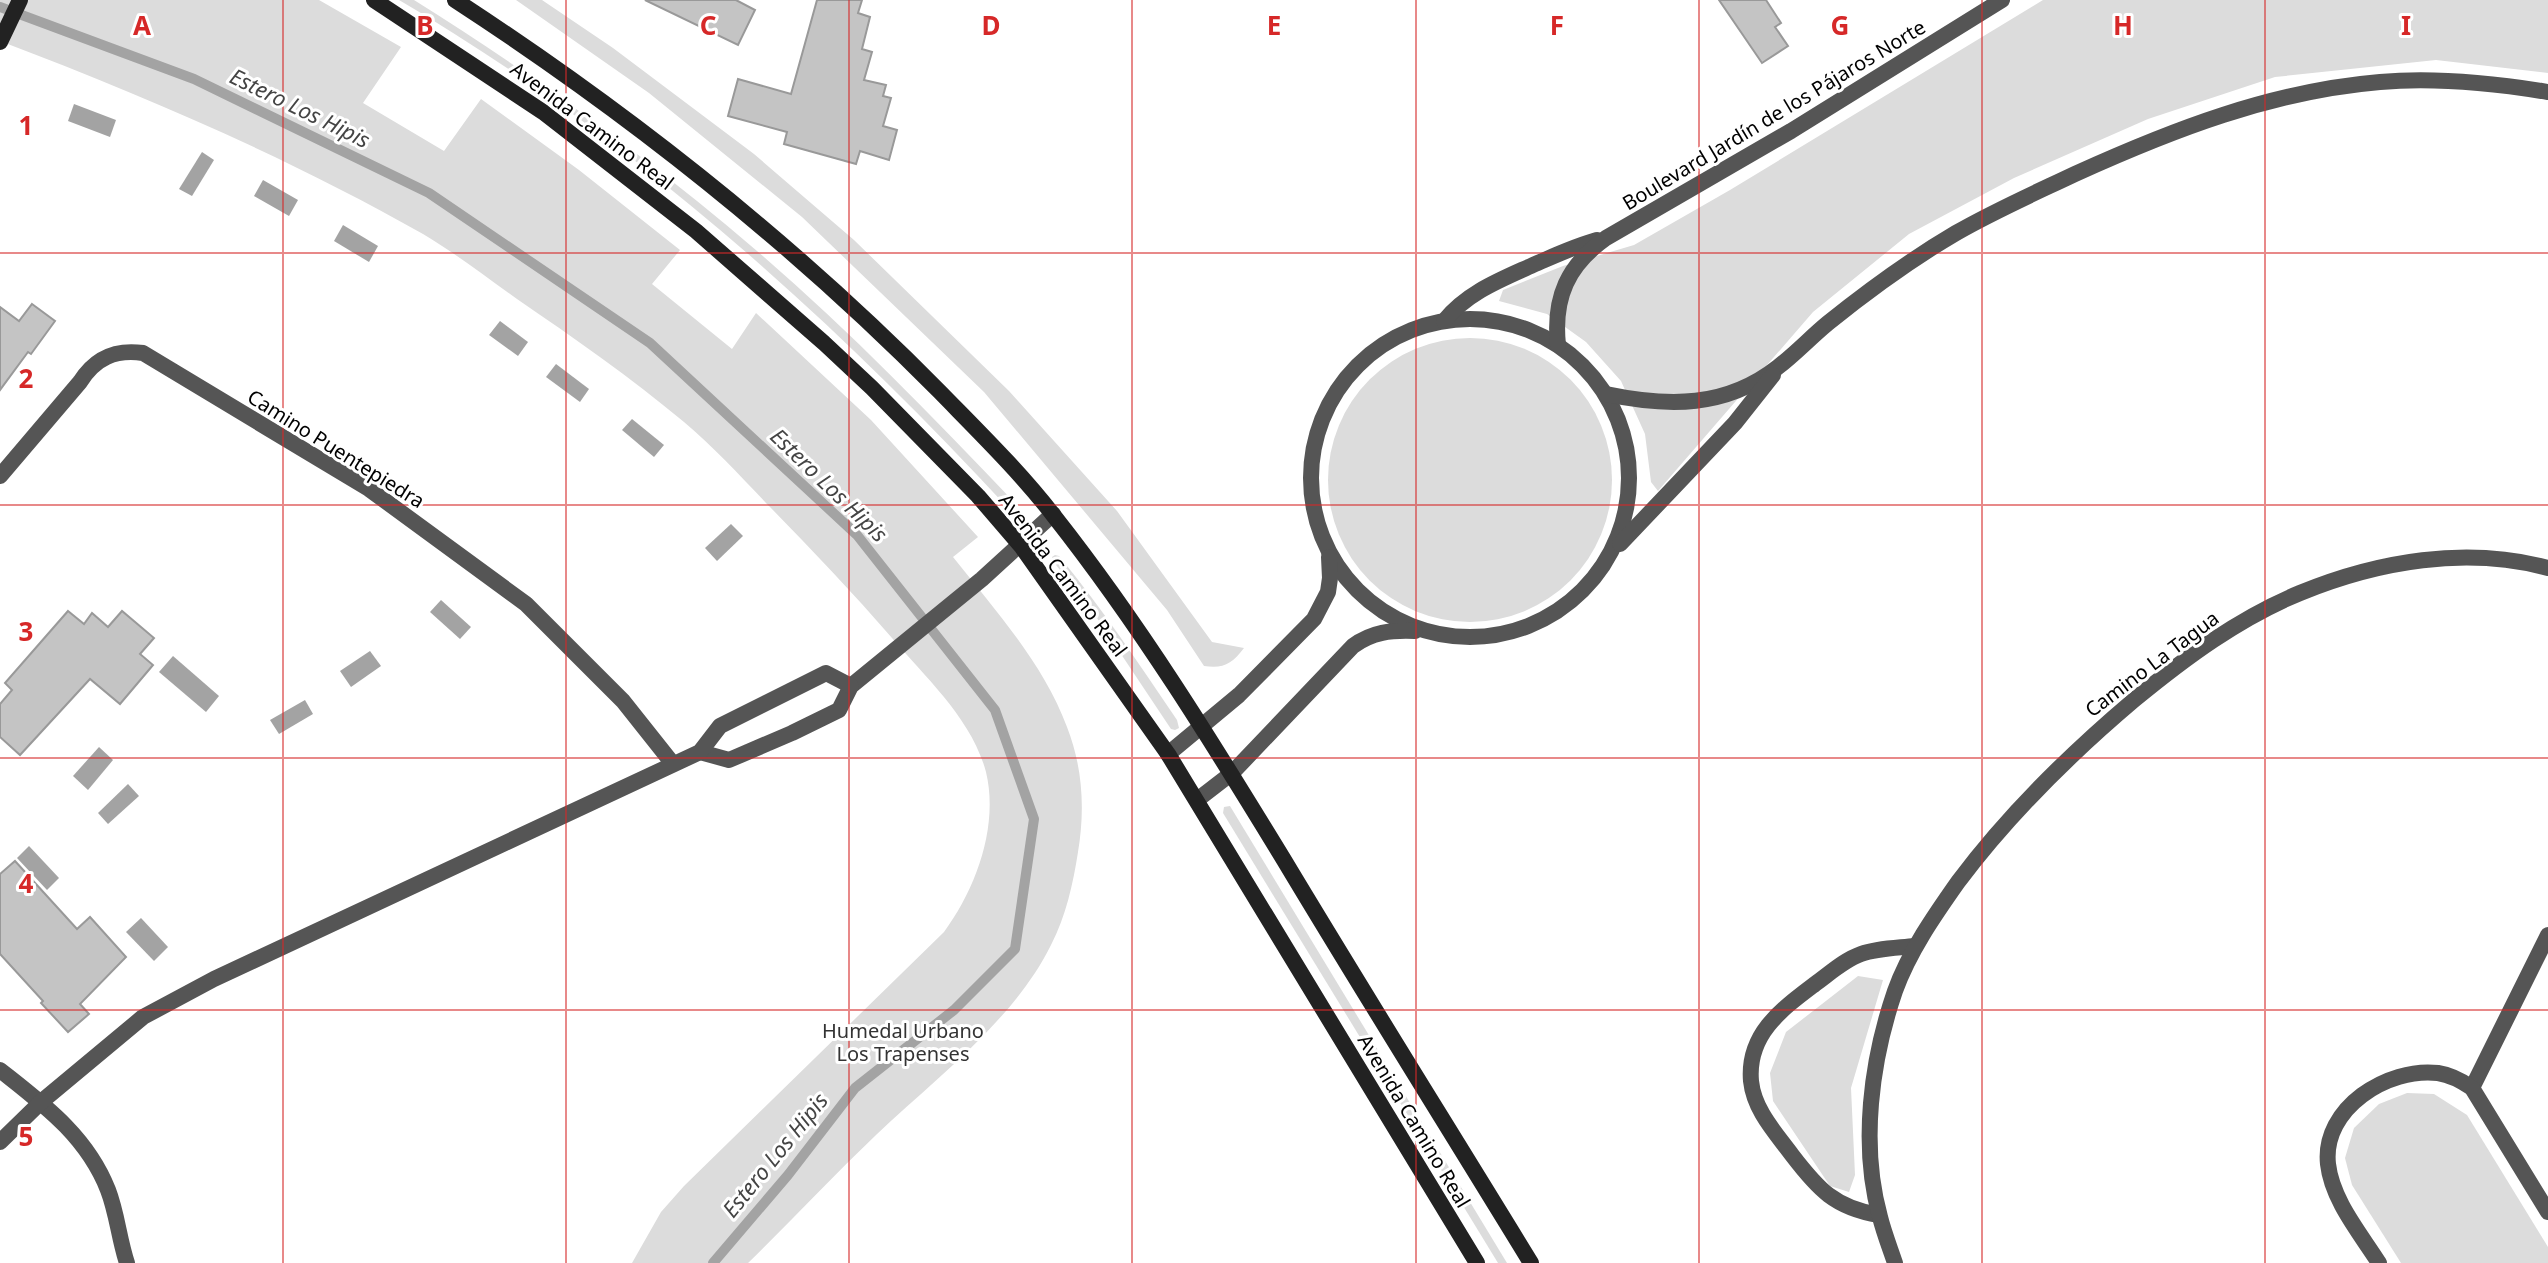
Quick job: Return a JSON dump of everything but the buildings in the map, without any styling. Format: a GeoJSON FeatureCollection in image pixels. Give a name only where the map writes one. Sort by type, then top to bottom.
{"type":"FeatureCollection","features":[{"type":"Feature","properties":{"kind":"main road"},"geometry":{"type":"LineString","coordinates":[[0,42],[20,0]]}},
{"type":"Feature","properties":{"kind":"main road","name":"Avenida Camino Real"},"geometry":{"type":"LineString","coordinates":[[374,0],[543,112],[696,231],[775,298],[872,388],[978,496],[1021,546],[1168,754],[1477,1263]]}},
{"type":"Feature","properties":{"kind":"main road","name":"Avenida Camino Real"},"geometry":{"type":"LineString","coordinates":[[455,0],[632,123],[773,235],[893,345],[1053,514],[1129,617],[1203,727],[1531,1263]]}},
{"type":"Feature","properties":{"kind":"street","name":"Boulevard Jardín de los Pájaros Norte"},"geometry":{"type":"LineString","coordinates":[[1558,345],[1558,305],[1564,285],[1589,250],[1804,124],[2002,0]]}},
{"type":"Feature","properties":{"kind":"street"},"geometry":{"type":"LineString","coordinates":[[1606,394],[1664,403],[1687,403],[1713,400],[1736,392],[1779,367],[1867,292],[1948,238],[2017,201],[2212,117],[2329,88],[2380,81],[2463,82],[2548,92]]}},
{"type":"Feature","properties":{"kind":"street","name":"Boulevard Jardín de los Pájaros Norte"},"geometry":{"type":"LineString","coordinates":[[1444,321],[1463,301],[1487,286],[1568,249],[1606,238]]}},
{"type":"Feature","properties":{"kind":"street"},"geometry":{"type":"LineString","coordinates":[[1424,631],[1378,609],[1358,593],[1328,552],[1317,527],[1311,500],[1313,446],[1321,419],[1333,395],[1370,354],[1392,339],[1444,321],[1492,320],[1538,334],[1558,345],[1592,375],[1606,394],[1625,437],[1630,472],[1628,507],[1613,551]]}},
{"type":"Feature","properties":{"kind":"street","name":"Camino Puentepiedra"},"geometry":{"type":"LineString","coordinates":[[0,476],[88,369],[100,359],[129,351],[143,353],[369,489],[526,604],[623,701],[673,764]]}},
{"type":"Feature","properties":{"kind":"street"},"geometry":{"type":"LineString","coordinates":[[1197,800],[1232,773],[1363,639],[1386,631],[1424,631],[1473,638],[1497,636],[1532,625],[1565,607],[1583,591],[1613,551],[1735,423],[1779,367]]}},
{"type":"Feature","properties":{"kind":"street"},"geometry":{"type":"LineString","coordinates":[[700,752],[729,760],[839,710],[851,686],[1021,546],[1053,514]]}},
{"type":"Feature","properties":{"kind":"street"},"geometry":{"type":"LineString","coordinates":[[1168,754],[1239,695],[1314,619],[1328,592],[1328,552]]}},
{"type":"Feature","properties":{"kind":"street","name":"Camino La Tagua"},"geometry":{"type":"LineString","coordinates":[[1895,1263],[1879,1215],[1872,1170],[1874,1078],[1882,1033],[1896,989],[1915,946],[1974,861],[2032,793],[2090,737],[2156,682],[2227,630],[2300,593],[2379,568],[2421,560],[2463,557],[2497,559],[2548,568]]}},
{"type":"Feature","properties":{"kind":"street"},"geometry":{"type":"LineString","coordinates":[[0,1142],[41,1102],[143,1017],[214,979],[700,752],[720,726],[826,673],[851,686]]}},
{"type":"Feature","properties":{"kind":"street"},"geometry":{"type":"LineString","coordinates":[[2472,1088],[2548,935]]}},
{"type":"Feature","properties":{"kind":"street"},"geometry":{"type":"LineString","coordinates":[[1879,1215],[1859,1212],[1840,1204],[1812,1180],[1760,1110],[1751,1081],[1751,1065],[1755,1050],[1770,1022],[1825,977],[1859,955],[1915,946]]}},
{"type":"Feature","properties":{"kind":"street"},"geometry":{"type":"LineString","coordinates":[[0,1070],[63,1121],[82,1143],[96,1165],[116,1214],[127,1263]]}},
{"type":"Feature","properties":{"kind":"street"},"geometry":{"type":"LineString","coordinates":[[2379,1263],[2332,1182],[2328,1151],[2336,1126],[2355,1101],[2390,1080],[2411,1074],[2440,1073],[2472,1088],[2548,1212]]}},
{"type":"Feature","properties":{"kind":"green space","name":"Humedal Urbano Los Trapenses"},"geometry":{"type":"Polygon","coordinates":[[[0,0],[319,0],[401,47],[363,103],[444,151],[481,99],[579,170],[680,250],[652,284],[732,349],[756,313],[871,420],[978,537],[953,557],[1017,638],[1045,681],[1067,727],[1076,758],[1081,789],[1080,836],[1065,911],[1051,945],[1035,972],[995,1023],[748,1263],[632,1263],[661,1212],[684,1186],[944,932],[956,915],[982,856],[989,814],[986,772],[970,734],[946,700],[877,621],[739,474],[684,422],[622,374],[447,249],[372,206],[215,129],[0,41],[0,0]]]}},
{"type":"Feature","properties":{"kind":"green space"},"geometry":{"type":"Polygon","coordinates":[[[399,0],[414,0],[503,58],[633,151],[716,217],[791,281],[888,373],[1014,502],[1012,507],[1007,507],[869,365],[721,231],[565,108],[399,0]]]}},
{"type":"Feature","properties":{"kind":"green space"},"geometry":{"type":"Polygon","coordinates":[[[516,0],[542,0],[613,48],[754,154],[854,240],[1009,391],[1117,511],[1212,642],[1244,648],[1240,653],[1222,666],[1204,666],[1167,610],[984,392],[802,217],[649,93],[516,0]]]}},
{"type":"Feature","properties":{"kind":"green space"},"geometry":{"type":"Polygon","coordinates":[[[2043,0],[2548,0],[2548,73],[2436,60],[2275,77],[2148,119],[2014,178],[1909,234],[1813,312],[1658,491],[1651,482],[1645,434],[1621,381],[1586,342],[1547,314],[1499,301],[1503,290],[1563,266],[1634,245],[2043,0]]]}},
{"type":"Feature","properties":{"kind":"green space"},"geometry":{"type":"Polygon","coordinates":[[[1484,338],[1537,354],[1571,379],[1602,426],[1610,452],[1610,508],[1602,534],[1571,581],[1524,612],[1498,620],[1456,622],[1403,606],[1369,581],[1338,534],[1330,508],[1328,466],[1344,413],[1369,379],[1416,348],[1442,340],[1484,338]]]}},
{"type":"Feature","properties":{"kind":"green space"},"geometry":{"type":"Polygon","coordinates":[[[1055,555],[1059,556],[1105,616],[1177,720],[1179,728],[1171,729],[1097,618],[1053,561],[1055,555]]]}},
{"type":"Feature","properties":{"kind":"green space"},"geometry":{"type":"Polygon","coordinates":[[[1230,806],[1507,1263],[1498,1263],[1223,813],[1224,807],[1230,806]]]}},
{"type":"Feature","properties":{"kind":"green space"},"geometry":{"type":"Polygon","coordinates":[[[1858,976],[1883,980],[1851,1088],[1855,1175],[1849,1192],[1830,1186],[1773,1101],[1770,1073],[1786,1032],[1858,976]]]}},
{"type":"Feature","properties":{"kind":"green space"},"geometry":{"type":"Polygon","coordinates":[[[2407,1093],[2434,1094],[2467,1115],[2548,1247],[2548,1263],[2401,1263],[2352,1185],[2345,1158],[2354,1128],[2379,1104],[2407,1093]]]}},
{"type":"Feature","properties":{"kind":"shaded area"},"geometry":{"type":"Polygon","coordinates":[[[74,104],[116,120],[110,137],[68,121],[74,104]]]}},
{"type":"Feature","properties":{"kind":"shaded area"},"geometry":{"type":"Polygon","coordinates":[[[202,152],[214,160],[192,196],[179,189],[202,152]]]}},
{"type":"Feature","properties":{"kind":"shaded area"},"geometry":{"type":"Polygon","coordinates":[[[263,180],[298,200],[289,216],[254,196],[263,180]]]}},
{"type":"Feature","properties":{"kind":"shaded area"},"geometry":{"type":"Polygon","coordinates":[[[343,225],[378,246],[369,262],[334,241],[343,225]]]}},
{"type":"Feature","properties":{"kind":"shaded area"},"geometry":{"type":"Polygon","coordinates":[[[500,321],[528,342],[518,356],[489,335],[500,321]]]}},
{"type":"Feature","properties":{"kind":"shaded area"},"geometry":{"type":"Polygon","coordinates":[[[556,364],[589,389],[580,402],[546,377],[556,364]]]}},
{"type":"Feature","properties":{"kind":"shaded area"},"geometry":{"type":"Polygon","coordinates":[[[632,419],[664,445],[654,457],[622,430],[632,419]]]}},
{"type":"Feature","properties":{"kind":"shaded area"},"geometry":{"type":"Polygon","coordinates":[[[731,524],[743,536],[717,561],[705,548],[731,524]]]}},
{"type":"Feature","properties":{"kind":"shaded area"},"geometry":{"type":"Polygon","coordinates":[[[441,600],[471,627],[460,639],[430,612],[441,600]]]}},
{"type":"Feature","properties":{"kind":"shaded area"},"geometry":{"type":"Polygon","coordinates":[[[370,651],[381,666],[351,687],[340,671],[370,651]]]}},
{"type":"Feature","properties":{"kind":"shaded area"},"geometry":{"type":"Polygon","coordinates":[[[173,656],[219,696],[206,712],[159,672],[173,656]]]}},
{"type":"Feature","properties":{"kind":"shaded area"},"geometry":{"type":"Polygon","coordinates":[[[305,700],[313,714],[279,734],[270,720],[305,700]]]}},
{"type":"Feature","properties":{"kind":"shaded area"},"geometry":{"type":"Polygon","coordinates":[[[99,747],[113,760],[88,790],[73,776],[99,747]]]}},
{"type":"Feature","properties":{"kind":"shaded area"},"geometry":{"type":"Polygon","coordinates":[[[128,784],[139,796],[108,824],[98,813],[128,784]]]}},
{"type":"Feature","properties":{"kind":"shaded area"},"geometry":{"type":"Polygon","coordinates":[[[29,846],[59,878],[47,890],[17,858],[29,846]]]}},
{"type":"Feature","properties":{"kind":"shaded area"},"geometry":{"type":"Polygon","coordinates":[[[141,918],[168,947],[154,961],[126,932],[141,918]]]}},
{"type":"Feature","properties":{"kind":"waterway","name":"Estero Los Hipis"},"geometry":{"type":"LineString","coordinates":[[0,7],[194,79],[429,193],[650,343],[857,535],[995,710],[1034,819],[1015,949],[954,1010],[855,1088],[788,1175],[713,1263]]}}]}
